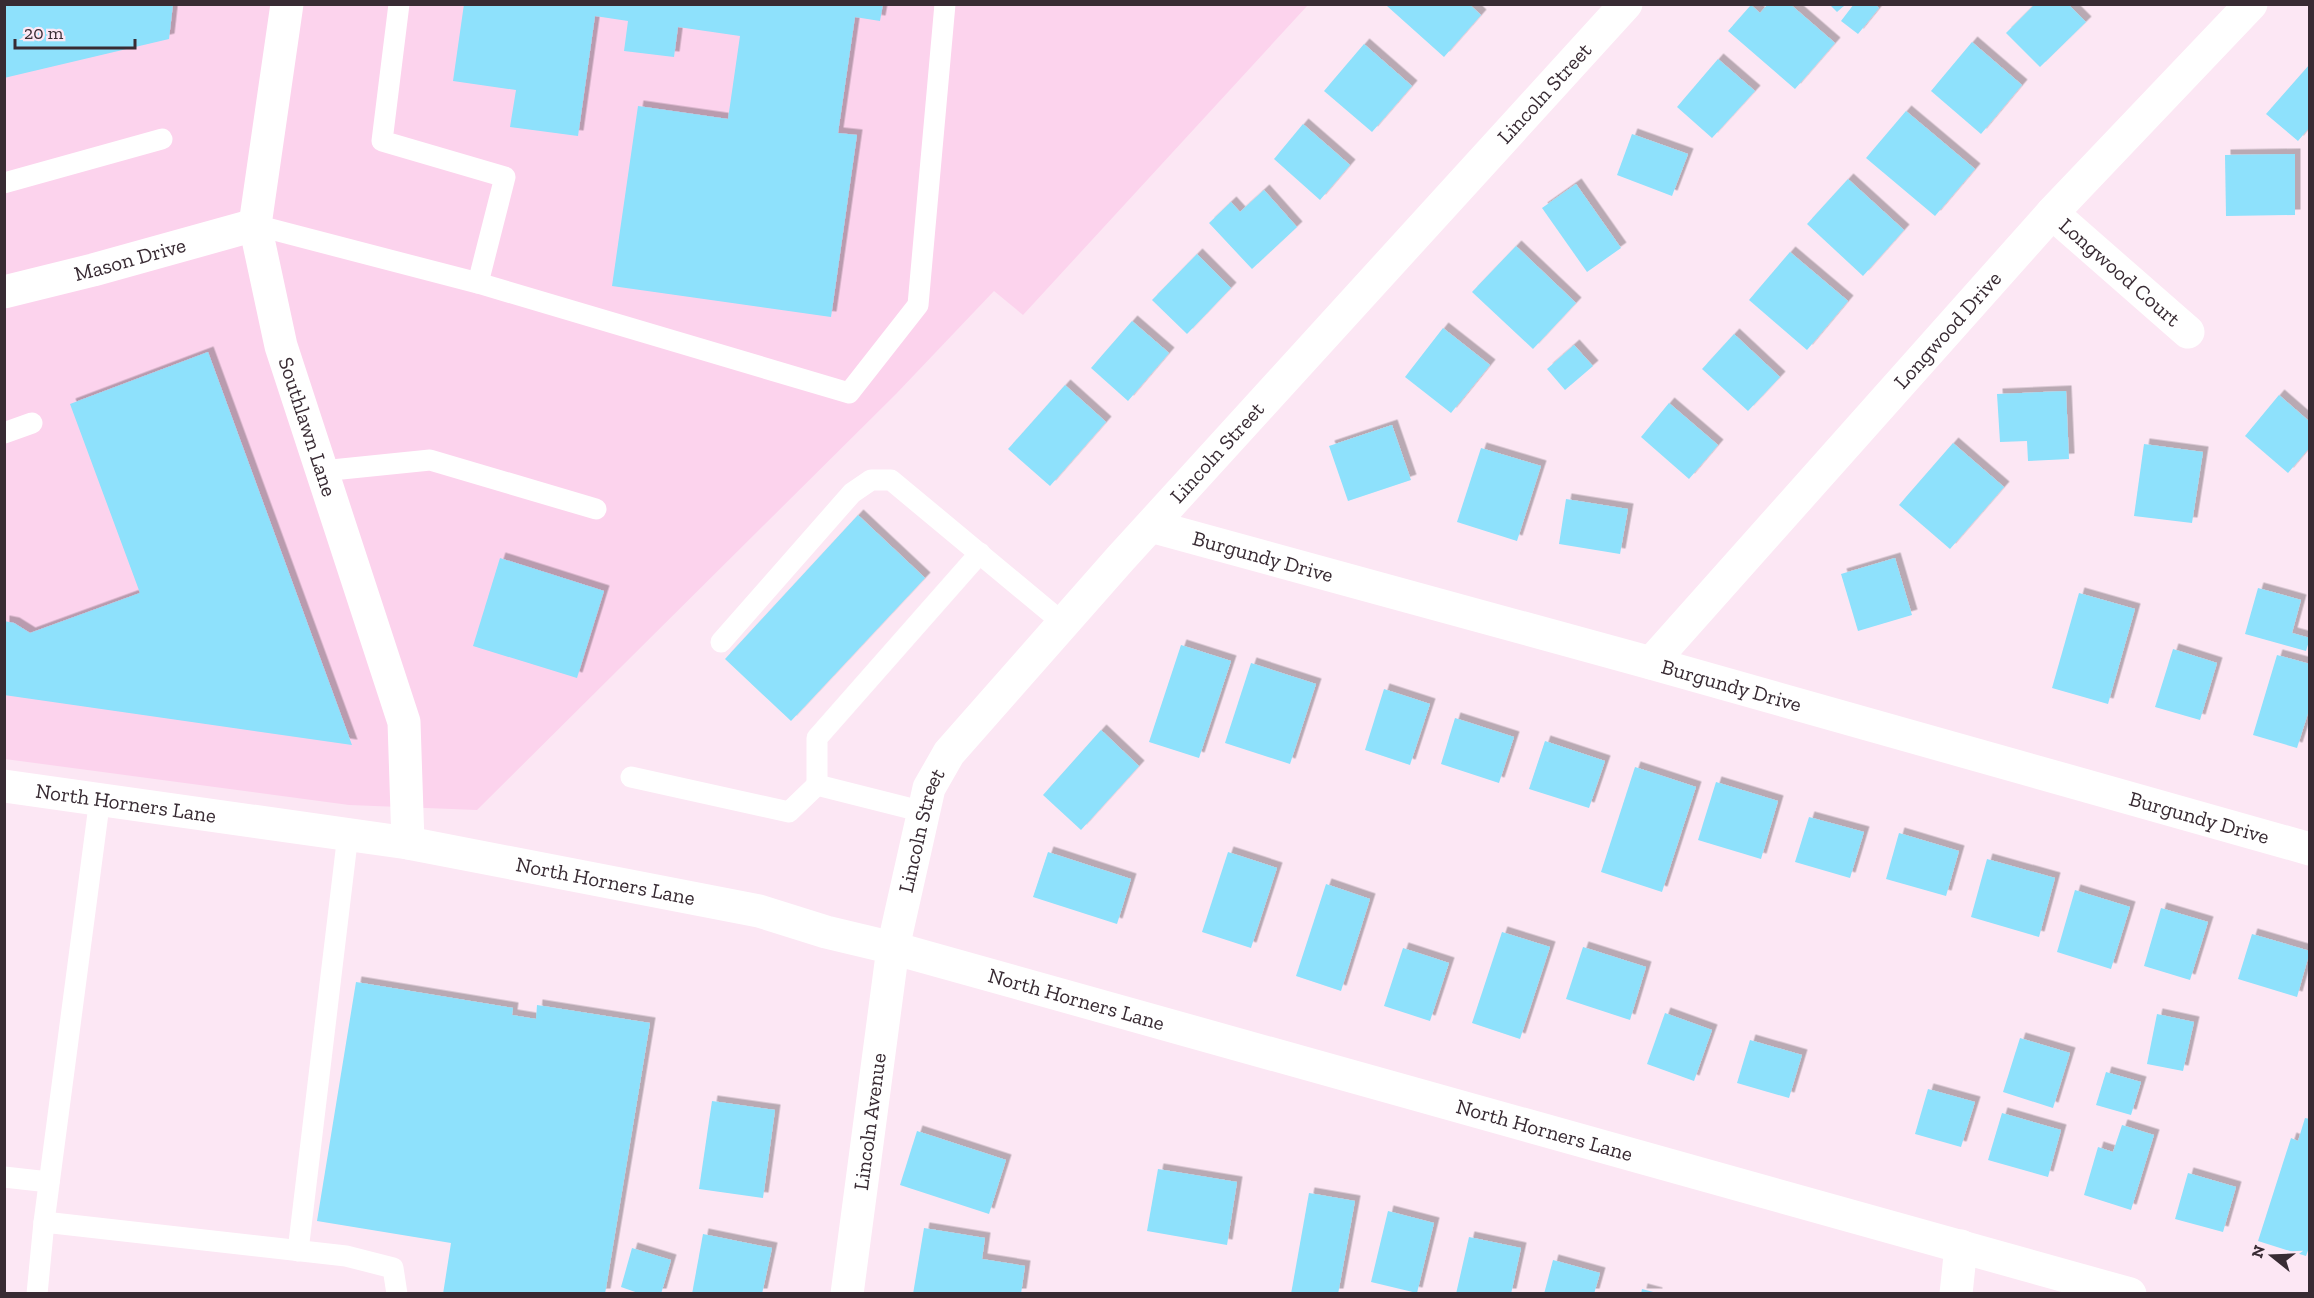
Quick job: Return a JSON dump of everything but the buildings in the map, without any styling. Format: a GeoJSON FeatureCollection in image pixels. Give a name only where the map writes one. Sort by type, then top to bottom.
{"type":"FeatureCollection","features":[{"type":"Feature","properties":{"kind":"street","name":"Southlawn Lane"},"geometry":{"type":"LineString","coordinates":[[287,4],[255,225],[281,346],[404,722],[408,843]]}},
{"type":"Feature","properties":{"kind":"street","name":"Lincoln Street"},"geometry":{"type":"LineString","coordinates":[[893,948],[929,788],[948,753],[1063,623],[1626,4]]}},
{"type":"Feature","properties":{"kind":"street","name":"Longwood Drive"},"geometry":{"type":"LineString","coordinates":[[1651,663],[2052,213],[2251,4]]}},
{"type":"Feature","properties":{"kind":"street","name":"Longwood Court"},"geometry":{"type":"LineString","coordinates":[[2052,213],[2188,332]]}},
{"type":"Feature","properties":{"kind":"street","name":"Mason Drive"},"geometry":{"type":"LineString","coordinates":[[4,292],[255,225]]}},
{"type":"Feature","properties":{"kind":"street","name":"Burgundy Drive"},"geometry":{"type":"LineString","coordinates":[[1151,526],[1651,663],[2310,849]]}},
{"type":"Feature","properties":{"kind":"street","name":"North Horners Lane"},"geometry":{"type":"LineString","coordinates":[[4,786],[408,843],[759,911],[825,932],[893,948],[2130,1293]]}},
{"type":"Feature","properties":{"kind":"street","name":"Lincoln Avenue"},"geometry":{"type":"LineString","coordinates":[[847,1293],[893,948]]}},
{"type":"Feature","properties":{"kind":"street"},"geometry":{"type":"LineString","coordinates":[[1956,1293],[1961,1245]]}},
{"type":"Feature","properties":{"kind":"lane"},"geometry":{"type":"LineString","coordinates":[[399,4],[382,141],[505,177],[478,283]]}},
{"type":"Feature","properties":{"kind":"lane"},"geometry":{"type":"LineString","coordinates":[[255,225],[478,283],[849,393],[918,305],[945,4]]}},
{"type":"Feature","properties":{"kind":"lane"},"geometry":{"type":"LineString","coordinates":[[4,183],[162,139]]}},
{"type":"Feature","properties":{"kind":"lane"},"geometry":{"type":"LineString","coordinates":[[4,433],[32,423]]}},
{"type":"Feature","properties":{"kind":"lane"},"geometry":{"type":"LineString","coordinates":[[322,471],[430,460],[596,509]]}},
{"type":"Feature","properties":{"kind":"lane"},"geometry":{"type":"LineString","coordinates":[[722,642],[852,493],[871,480],[891,480],[1063,623]]}},
{"type":"Feature","properties":{"kind":"lane"},"geometry":{"type":"LineString","coordinates":[[631,777],[789,812],[817,785],[817,738],[980,553]]}},
{"type":"Feature","properties":{"kind":"lane"},"geometry":{"type":"LineString","coordinates":[[817,785],[924,812]]}},
{"type":"Feature","properties":{"kind":"lane"},"geometry":{"type":"LineString","coordinates":[[36,1293],[100,798]]}},
{"type":"Feature","properties":{"kind":"lane"},"geometry":{"type":"LineString","coordinates":[[298,1251],[348,834]]}},
{"type":"Feature","properties":{"kind":"lane"},"geometry":{"type":"LineString","coordinates":[[4,1177],[49,1182]]}},
{"type":"Feature","properties":{"kind":"lane"},"geometry":{"type":"LineString","coordinates":[[44,1222],[345,1256],[393,1268],[397,1293]]}},
{"type":"Feature","properties":{"kind":"shaded area"},"geometry":{"type":"Polygon","coordinates":[[[5,5],[1308,5],[1023,315],[994,291],[896,394],[477,810],[349,805],[5,759],[5,5]]]}}]}
